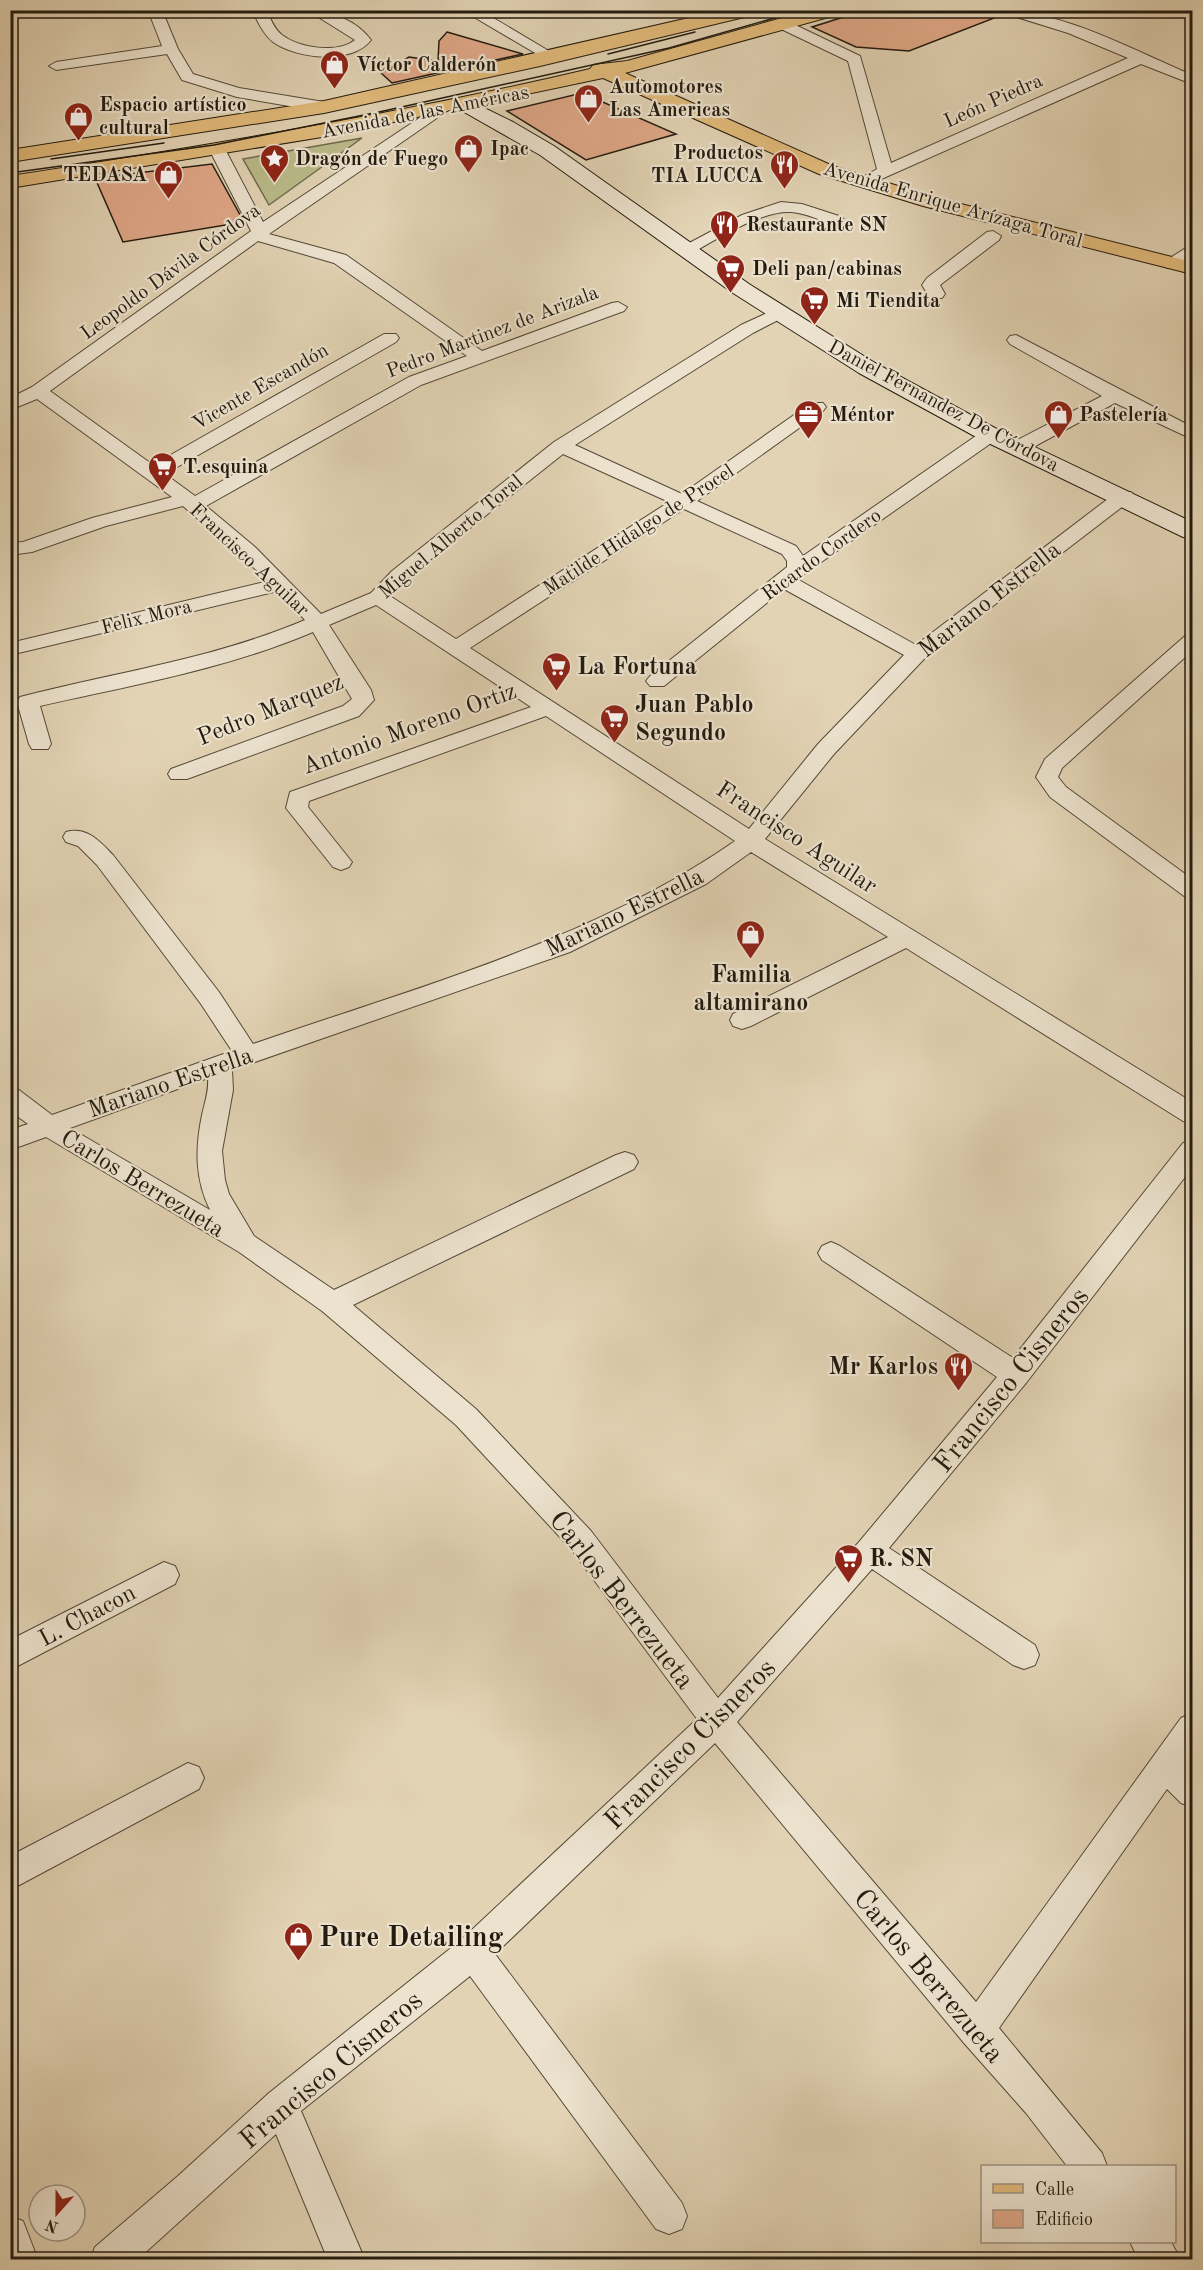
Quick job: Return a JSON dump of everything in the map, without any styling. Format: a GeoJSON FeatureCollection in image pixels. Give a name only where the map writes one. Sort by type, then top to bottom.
{"type":"FeatureCollection","features":[{"type":"Feature","properties":{"kind":"main road","name":"Avenida de las Américas"},"geometry":{"type":"LineString","coordinates":[[10,182],[218,151],[464,104],[584,78],[833,10]]}},
{"type":"Feature","properties":{"kind":"main road","name":"Avenida de las Américas"},"geometry":{"type":"LineString","coordinates":[[10,156],[278,107],[324,107],[552,57],[746,11]]}},
{"type":"Feature","properties":{"kind":"main road","name":"Avenida Enrique Arízaga Toral"},"geometry":{"type":"LineString","coordinates":[[552,57],[577,61],[607,72],[826,170],[930,202],[1183,266]]}},
{"type":"Feature","properties":{"kind":"main road","name":"Avenida Enrique Arízaga Toral"},"geometry":{"type":"LineString","coordinates":[[584,78],[817,184],[881,206],[993,237],[1192,285]]}},
{"type":"Feature","properties":{"kind":"street"},"geometry":{"type":"LineString","coordinates":[[155,10],[154,14],[184,74],[278,107]]}},
{"type":"Feature","properties":{"kind":"street"},"geometry":{"type":"LineString","coordinates":[[259,10],[277,39],[295,45],[338,53],[354,49],[364,40],[355,31],[314,10]]}},
{"type":"Feature","properties":{"kind":"street"},"geometry":{"type":"LineString","coordinates":[[469,10],[552,57]]}},
{"type":"Feature","properties":{"kind":"street"},"geometry":{"type":"LineString","coordinates":[[1001,10],[1073,30],[1192,80]]}},
{"type":"Feature","properties":{"kind":"street"},"geometry":{"type":"LineString","coordinates":[[784,25],[855,59],[885,170]]}},
{"type":"Feature","properties":{"kind":"street"},"geometry":{"type":"LineString","coordinates":[[56,66],[171,49]]}},
{"type":"Feature","properties":{"kind":"street","name":"León Piedra"},"geometry":{"type":"LineString","coordinates":[[864,181],[1138,59]]}},
{"type":"Feature","properties":{"kind":"street","name":"Daniel Fernandez De Córdova"},"geometry":{"type":"LineString","coordinates":[[464,104],[511,129],[630,206],[686,249],[778,313],[841,352],[990,435],[1124,496],[1192,532]]}},
{"type":"Feature","properties":{"kind":"street","name":"Leopoldo Dávila Córdova"},"geometry":{"type":"LineString","coordinates":[[10,405],[38,391],[257,233],[442,108]]}},
{"type":"Feature","properties":{"kind":"street"},"geometry":{"type":"LineString","coordinates":[[218,151],[257,233],[340,259],[478,356]]}},
{"type":"Feature","properties":{"kind":"street"},"geometry":{"type":"LineString","coordinates":[[686,249],[719,232],[779,207],[795,207],[836,220]]}},
{"type":"Feature","properties":{"kind":"street"},"geometry":{"type":"LineString","coordinates":[[936,294],[931,285],[933,282],[993,237]]}},
{"type":"Feature","properties":{"kind":"street"},"geometry":{"type":"LineString","coordinates":[[1183,266],[1192,249]]}},
{"type":"Feature","properties":{"kind":"street","name":"Pedro Martinez de Arizala"},"geometry":{"type":"LineString","coordinates":[[10,549],[25,548],[99,522],[190,502],[415,381],[478,356],[618,307]]}},
{"type":"Feature","properties":{"kind":"street","name":"Miguel Alberto Toral"},"geometry":{"type":"LineString","coordinates":[[40,744],[28,702],[184,667],[264,645],[378,597],[399,575],[561,446],[747,328],[778,313]]}},
{"type":"Feature","properties":{"kind":"street","name":"Vicente Escandón"},"geometry":{"type":"LineString","coordinates":[[152,473],[390,338]]}},
{"type":"Feature","properties":{"kind":"street"},"geometry":{"type":"LineString","coordinates":[[1016,339],[1115,396],[1192,434]]}},
{"type":"Feature","properties":{"kind":"street","name":"Francisco Aguilar"},"geometry":{"type":"LineString","coordinates":[[38,391],[190,502],[281,584],[316,622]]}},
{"type":"Feature","properties":{"kind":"street"},"geometry":{"type":"LineString","coordinates":[[1017,448],[1115,396]]}},
{"type":"Feature","properties":{"kind":"street","name":"Matilde Hidalgo de Procel"},"geometry":{"type":"LineString","coordinates":[[456,648],[684,501],[817,407]]}},
{"type":"Feature","properties":{"kind":"street","name":"Ricardo Cordero"},"geometry":{"type":"LineString","coordinates":[[657,681],[790,574],[990,435]]}},
{"type":"Feature","properties":{"kind":"street"},"geometry":{"type":"LineString","coordinates":[[561,446],[789,550],[796,561],[790,574],[917,654]]}},
{"type":"Feature","properties":{"kind":"street","name":"Mariano Estrella"},"geometry":{"type":"LineString","coordinates":[[10,1140],[47,1125],[562,946],[698,878],[751,841],[826,749],[917,654],[1124,496]]}},
{"type":"Feature","properties":{"kind":"street","name":"Felix Mora"},"geometry":{"type":"LineString","coordinates":[[10,649],[281,584]]}},
{"type":"Feature","properties":{"kind":"street","name":"Francisco Aguilar"},"geometry":{"type":"LineString","coordinates":[[378,597],[751,841],[1192,1114]]}},
{"type":"Feature","properties":{"kind":"street","name":"Pedro Marquez"},"geometry":{"type":"LineString","coordinates":[[179,774],[351,711],[363,700],[360,690],[316,622]]}},
{"type":"Feature","properties":{"kind":"street"},"geometry":{"type":"LineString","coordinates":[[1192,640],[1053,764],[1047,777],[1058,792],[1192,890]]}},
{"type":"Feature","properties":{"kind":"street","name":"Antonio Moreno Ortiz"},"geometry":{"type":"LineString","coordinates":[[341,862],[297,808],[298,797],[548,708]]}},
{"type":"Feature","properties":{"kind":"street"},"geometry":{"type":"LineString","coordinates":[[74,837],[86,841],[105,860],[210,998],[247,1055]]}},
{"type":"Feature","properties":{"kind":"street"},"geometry":{"type":"LineString","coordinates":[[742,1020],[906,938]]}},
{"type":"Feature","properties":{"kind":"street","name":"Carlos Berrezueta"},"geometry":{"type":"LineString","coordinates":[[218,1065],[223,1080],[213,1127],[208,1168],[220,1209],[248,1245]]}},
{"type":"Feature","properties":{"kind":"street","name":"Carlos Berrezueta"},"geometry":{"type":"LineString","coordinates":[[10,1097],[47,1125],[248,1245],[332,1303],[466,1416],[581,1540],[716,1720],[1038,2102],[1088,2165]]}},
{"type":"Feature","properties":{"kind":"street","name":"Francisco Cisneros"},"geometry":{"type":"LineString","coordinates":[[108,2259],[191,2189],[280,2105],[473,1952],[736,1702],[869,1551],[1016,1375],[1192,1150]]}},
{"type":"Feature","properties":{"kind":"street"},"geometry":{"type":"LineString","coordinates":[[332,1303],[625,1162]]}},
{"type":"Feature","properties":{"kind":"street"},"geometry":{"type":"LineString","coordinates":[[831,1252],[1016,1375]]}},
{"type":"Feature","properties":{"kind":"street"},"geometry":{"type":"LineString","coordinates":[[869,1551],[1024,1655]]}},
{"type":"Feature","properties":{"kind":"street","name":"L. Chacon"},"geometry":{"type":"LineString","coordinates":[[10,1656],[165,1575]]}},
{"type":"Feature","properties":{"kind":"street"},"geometry":{"type":"LineString","coordinates":[[976,2031],[1192,1728]]}},
{"type":"Feature","properties":{"kind":"street"},"geometry":{"type":"LineString","coordinates":[[1166,1765],[1192,1792]]}},
{"type":"Feature","properties":{"kind":"street"},"geometry":{"type":"LineString","coordinates":[[10,1874],[188,1778]]}},
{"type":"Feature","properties":{"kind":"street"},"geometry":{"type":"LineString","coordinates":[[473,1952],[669,2216]]}},
{"type":"Feature","properties":{"kind":"street"},"geometry":{"type":"LineString","coordinates":[[280,2105],[347,2259]]}},
{"type":"Feature","properties":{"kind":"street"},"geometry":{"type":"LineString","coordinates":[[10,2234],[20,2259]]}},
{"type":"Feature","properties":{"kind":"street"},"geometry":{"type":"LineString","coordinates":[[1150,2243],[1163,2259]]}},
{"type":"Feature","properties":{"kind":"green space"},"geometry":{"type":"Polygon","coordinates":[[[362,138],[269,205],[243,159],[362,138]]]}},
{"type":"Feature","properties":{"kind":"building"},"geometry":{"type":"Polygon","coordinates":[[[866,10],[992,10],[1002,15],[909,51],[856,47],[812,27],[866,10]]]}},
{"type":"Feature","properties":{"kind":"building"},"geometry":{"type":"Polygon","coordinates":[[[447,32],[523,54],[392,83],[381,73],[409,57],[438,61],[439,41],[447,32]]]}},
{"type":"Feature","properties":{"kind":"building","name":"Automotores Las Americas"},"geometry":{"type":"Polygon","coordinates":[[[582,93],[676,134],[586,160],[507,111],[582,93]]]}},
{"type":"Feature","properties":{"kind":"building","name":"TEDASA"},"geometry":{"type":"Polygon","coordinates":[[[212,164],[244,222],[123,242],[95,178],[212,164]]]}},
{"type":"Feature","properties":{"kind":"tram line"},"geometry":{"type":"LineString","coordinates":[[10,173],[214,145],[379,112],[669,48],[803,10]]}},
{"type":"Feature","properties":{"kind":"tram line"},"geometry":{"type":"LineString","coordinates":[[608,54],[695,32]]}},
{"type":"Feature","properties":{"kind":"tram line"},"geometry":{"type":"LineString","coordinates":[[51,159],[164,143]]}},
{"type":"Feature","properties":{"kind":"place","name":"Víctor Calderón"},"geometry":{"type":"Point","coordinates":[335,90]}},
{"type":"Feature","properties":{"kind":"place","name":"Automotores Las Americas"},"geometry":{"type":"Point","coordinates":[588,124]}},
{"type":"Feature","properties":{"kind":"place","name":"Espacio artístico cultural"},"geometry":{"type":"Point","coordinates":[78,142]}},
{"type":"Feature","properties":{"kind":"place","name":"Ipac"},"geometry":{"type":"Point","coordinates":[469,174]}},
{"type":"Feature","properties":{"kind":"place","name":"Dragón de Fuego"},"geometry":{"type":"Point","coordinates":[274,184]}},
{"type":"Feature","properties":{"kind":"place","name":"Productos TIA LUCCA"},"geometry":{"type":"Point","coordinates":[784,190]}},
{"type":"Feature","properties":{"kind":"place","name":"TEDASA"},"geometry":{"type":"Point","coordinates":[168,200]}},
{"type":"Feature","properties":{"kind":"place","name":"Restaurante SN"},"geometry":{"type":"Point","coordinates":[725,250]}},
{"type":"Feature","properties":{"kind":"place","name":"Deli pan/cabinas"},"geometry":{"type":"Point","coordinates":[731,294]}},
{"type":"Feature","properties":{"kind":"place","name":"Mi Tiendita"},"geometry":{"type":"Point","coordinates":[815,326]}},
{"type":"Feature","properties":{"kind":"place","name":"Méntor"},"geometry":{"type":"Point","coordinates":[809,440]}},
{"type":"Feature","properties":{"kind":"place","name":"Pastelería"},"geometry":{"type":"Point","coordinates":[1058,440]}},
{"type":"Feature","properties":{"kind":"place","name":"T.esquina"},"geometry":{"type":"Point","coordinates":[162,492]}},
{"type":"Feature","properties":{"kind":"place","name":"La Fortuna"},"geometry":{"type":"Point","coordinates":[556,692]}},
{"type":"Feature","properties":{"kind":"place","name":"Juan Pablo Segundo"},"geometry":{"type":"Point","coordinates":[614,744]}},
{"type":"Feature","properties":{"kind":"place","name":"Familia altamirano"},"geometry":{"type":"Point","coordinates":[751,960]}},
{"type":"Feature","properties":{"kind":"place","name":"Mr Karlos"},"geometry":{"type":"Point","coordinates":[959,1392]}},
{"type":"Feature","properties":{"kind":"place","name":"R. SN"},"geometry":{"type":"Point","coordinates":[848,1584]}},
{"type":"Feature","properties":{"kind":"place","name":"Pure Detailing"},"geometry":{"type":"Point","coordinates":[298,1962]}}]}
